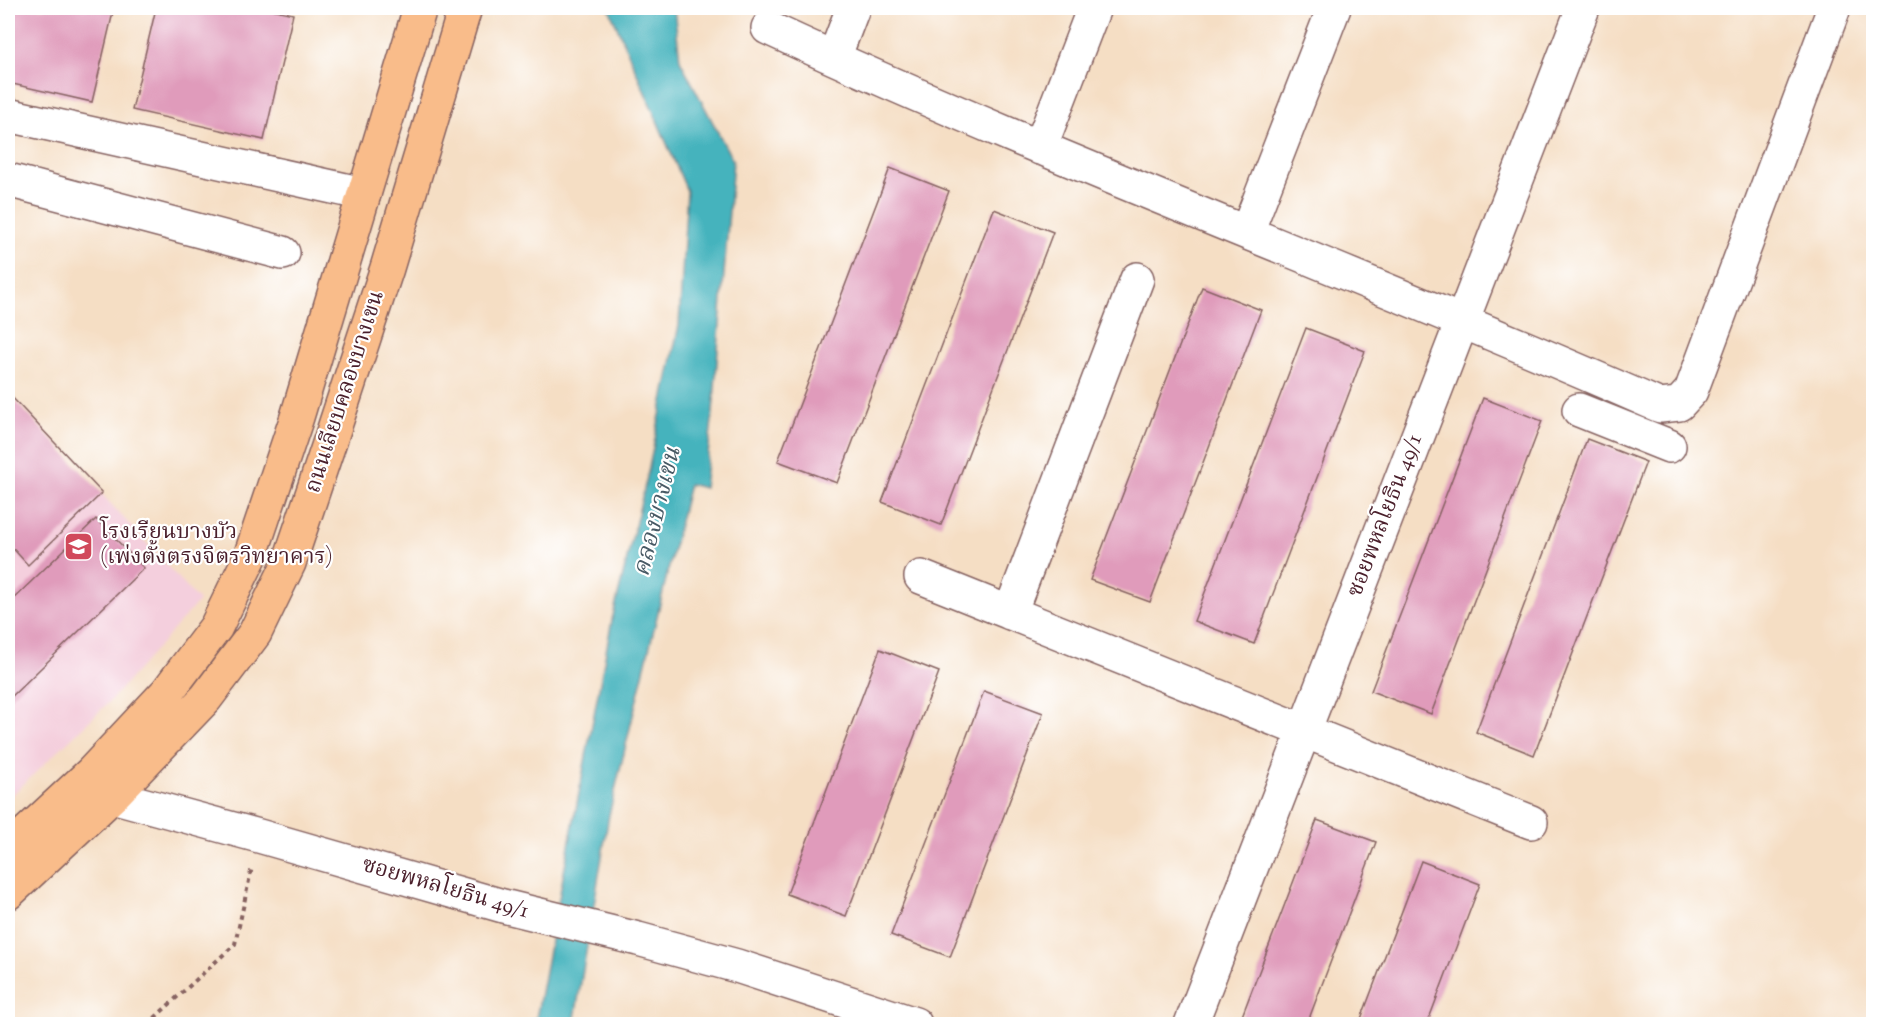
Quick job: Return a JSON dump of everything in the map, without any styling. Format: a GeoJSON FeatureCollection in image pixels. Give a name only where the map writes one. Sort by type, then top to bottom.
{"type":"FeatureCollection","features":[{"type":"Feature","properties":{"kind":"main road","name":"ถนนเลียบคลองบางเขน"},"geometry":{"type":"LineString","coordinates":[[139,745],[167,692],[216,627],[250,557],[297,417],[420,8]]}},
{"type":"Feature","properties":{"kind":"main road","name":"ถนนเลียบคลองบางเขน"},"geometry":{"type":"LineString","coordinates":[[101,784],[139,745],[206,698],[255,633],[289,563],[387,268],[465,8]]}},
{"type":"Feature","properties":{"kind":"main road"},"geometry":{"type":"LineString","coordinates":[[8,850],[101,784]]}},
{"type":"Feature","properties":{"kind":"main road"},"geometry":{"type":"LineString","coordinates":[[8,893],[101,784]]}},
{"type":"Feature","properties":{"kind":"street"},"geometry":{"type":"LineString","coordinates":[[834,58],[854,8]]}},
{"type":"Feature","properties":{"kind":"street"},"geometry":{"type":"LineString","coordinates":[[1040,148],[1094,8]]}},
{"type":"Feature","properties":{"kind":"street"},"geometry":{"type":"LineString","coordinates":[[1247,232],[1334,8]]}},
{"type":"Feature","properties":{"kind":"street","name":"ซอยพหลโยธิน 49/1"},"geometry":{"type":"LineString","coordinates":[[1191,1024],[1583,8]]}},
{"type":"Feature","properties":{"kind":"street"},"geometry":{"type":"LineString","coordinates":[[768,28],[1040,148],[1462,320],[1660,406],[1679,404],[1690,391],[1834,8]]}},
{"type":"Feature","properties":{"kind":"street"},"geometry":{"type":"LineString","coordinates":[[8,115],[364,194]]}},
{"type":"Feature","properties":{"kind":"street"},"geometry":{"type":"LineString","coordinates":[[8,180],[283,253]]}},
{"type":"Feature","properties":{"kind":"street"},"geometry":{"type":"LineString","coordinates":[[1010,613],[1137,279]]}},
{"type":"Feature","properties":{"kind":"street"},"geometry":{"type":"LineString","coordinates":[[1614,423],[1628,391]]}},
{"type":"Feature","properties":{"kind":"street"},"geometry":{"type":"LineString","coordinates":[[1579,410],[1669,446]]}},
{"type":"Feature","properties":{"kind":"street"},"geometry":{"type":"LineString","coordinates":[[921,577],[1531,822]]}},
{"type":"Feature","properties":{"kind":"street","name":"ซอยพหลโยธิน 49/1"},"geometry":{"type":"LineString","coordinates":[[101,784],[259,836],[503,906],[737,966],[915,1024]]}},
{"type":"Feature","properties":{"kind":"path"},"geometry":{"type":"LineString","coordinates":[[148,1024],[235,944],[259,836]]}},
{"type":"Feature","properties":{"kind":"shaded area","name":"โรงเรียนบางบัว (เพ่งตั้งตรงจิตรวิทยาคาร)"},"geometry":{"type":"Polygon","coordinates":[[[8,393],[199,601],[111,700],[8,799],[8,393]]]}},
{"type":"Feature","properties":{"kind":"water","name":"คลองบางเขน"},"geometry":{"type":"Polygon","coordinates":[[[609,8],[674,8],[680,60],[733,161],[713,412],[704,488],[689,484],[609,815],[574,1024],[535,1024],[612,620],[647,477],[679,325],[687,191],[609,8]]]}},
{"type":"Feature","properties":{"kind":"building"},"geometry":{"type":"Polygon","coordinates":[[[8,8],[114,8],[92,102],[8,83],[8,8]]]}},
{"type":"Feature","properties":{"kind":"building"},"geometry":{"type":"Polygon","coordinates":[[[156,8],[267,8],[293,14],[264,140],[132,110],[156,8]]]}},
{"type":"Feature","properties":{"kind":"building"},"geometry":{"type":"Polygon","coordinates":[[[890,168],[949,191],[837,483],[778,461],[890,168]]]}},
{"type":"Feature","properties":{"kind":"building"},"geometry":{"type":"Polygon","coordinates":[[[994,209],[1053,232],[941,525],[882,502],[994,209]]]}},
{"type":"Feature","properties":{"kind":"building"},"geometry":{"type":"Polygon","coordinates":[[[1202,287],[1261,310],[1150,602],[1090,580],[1202,287]]]}},
{"type":"Feature","properties":{"kind":"building"},"geometry":{"type":"Polygon","coordinates":[[[1306,328],[1365,351],[1254,644],[1194,621],[1306,328]]]}},
{"type":"Feature","properties":{"kind":"building"},"geometry":{"type":"Polygon","coordinates":[[[8,393],[102,493],[28,565],[8,543],[8,393]]]}},
{"type":"Feature","properties":{"kind":"building"},"geometry":{"type":"Polygon","coordinates":[[[1483,398],[1542,421],[1431,714],[1371,691],[1483,398]]]}},
{"type":"Feature","properties":{"kind":"building"},"geometry":{"type":"Polygon","coordinates":[[[1587,439],[1646,462],[1534,755],[1476,732],[1587,439]]]}},
{"type":"Feature","properties":{"kind":"building"},"geometry":{"type":"Polygon","coordinates":[[[96,519],[144,568],[8,700],[8,604],[96,519]]]}},
{"type":"Feature","properties":{"kind":"building"},"geometry":{"type":"Polygon","coordinates":[[[880,649],[939,672],[846,916],[787,894],[880,649]]]}},
{"type":"Feature","properties":{"kind":"building"},"geometry":{"type":"Polygon","coordinates":[[[984,691],[1043,713],[950,957],[891,935],[984,691]]]}},
{"type":"Feature","properties":{"kind":"building"},"geometry":{"type":"Polygon","coordinates":[[[1317,820],[1376,842],[1307,1024],[1239,1024],[1317,820]]]}},
{"type":"Feature","properties":{"kind":"building"},"geometry":{"type":"Polygon","coordinates":[[[1421,861],[1480,884],[1427,1024],[1359,1024],[1421,861]]]}},
{"type":"Feature","properties":{"kind":"place","name":"โรงเรียนบางบัว (เพ่งตั้งตรงจิตรวิทยาคาร)"},"geometry":{"type":"Point","coordinates":[79,546]}}]}
